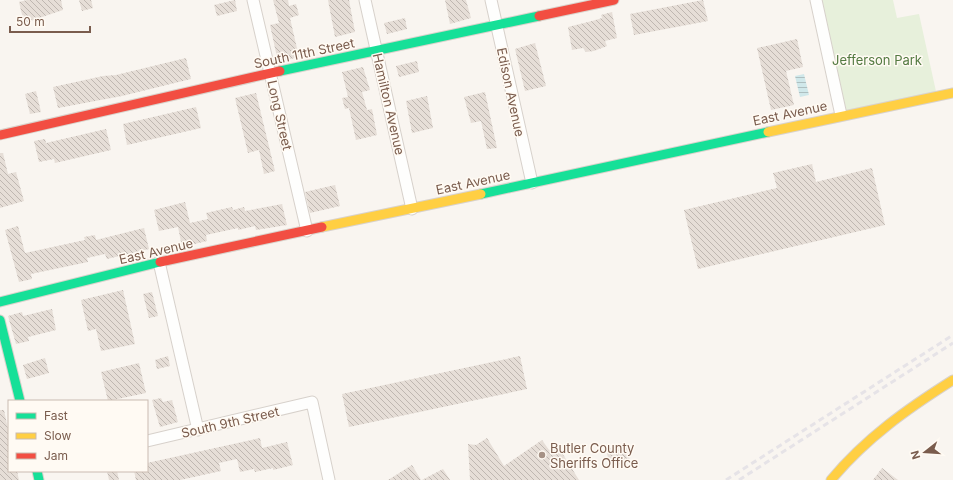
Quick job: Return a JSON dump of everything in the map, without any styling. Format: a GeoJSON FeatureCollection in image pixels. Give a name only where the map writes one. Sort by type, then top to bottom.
{"type":"FeatureCollection","features":[{"type":"Feature","properties":{"kind":"street","name":"Long Street"},"geometry":{"type":"LineString","coordinates":[[253,0],[307,231]]}},
{"type":"Feature","properties":{"kind":"street","name":"Hamilton Avenue"},"geometry":{"type":"LineString","coordinates":[[365,0],[412,209]]}},
{"type":"Feature","properties":{"kind":"street","name":"Edison Avenue"},"geometry":{"type":"LineString","coordinates":[[491,0],[532,183]]}},
{"type":"Feature","properties":{"kind":"street","name":"South 11th Street"},"geometry":{"type":"LineString","coordinates":[[0,135],[271,74],[614,0]]}},
{"type":"Feature","properties":{"kind":"street"},"geometry":{"type":"LineString","coordinates":[[816,0],[841,115]]}},
{"type":"Feature","properties":{"kind":"street","name":"East Avenue"},"geometry":{"type":"LineString","coordinates":[[0,302],[160,262],[953,92]]}},
{"type":"Feature","properties":{"kind":"street"},"geometry":{"type":"LineString","coordinates":[[160,262],[198,430]]}},
{"type":"Feature","properties":{"kind":"street"},"geometry":{"type":"LineString","coordinates":[[0,320],[20,400]]}},
{"type":"Feature","properties":{"kind":"street"},"geometry":{"type":"LineString","coordinates":[[831,480],[866,440],[890,420],[953,380]]}},
{"type":"Feature","properties":{"kind":"street","name":"South 9th Street"},"geometry":{"type":"LineString","coordinates":[[148,441],[312,402],[329,480]]}},
{"type":"Feature","properties":{"kind":"green space","name":"Jefferson Park"},"geometry":{"type":"Polygon","coordinates":[[[816,0],[893,0],[897,18],[919,14],[937,96],[841,115],[816,0]]]}},
{"type":"Feature","properties":{"kind":"water"},"geometry":{"type":"Polygon","coordinates":[[[804,74],[809,95],[800,97],[795,76],[804,74]]]}},
{"type":"Feature","properties":{"kind":"building"},"geometry":{"type":"Polygon","coordinates":[[[27,0],[61,0],[63,10],[24,23],[19,2],[27,0]]]}},
{"type":"Feature","properties":{"kind":"building"},"geometry":{"type":"Polygon","coordinates":[[[79,0],[91,0],[93,8],[82,11],[79,0]]]}},
{"type":"Feature","properties":{"kind":"building"},"geometry":{"type":"Polygon","coordinates":[[[235,0],[237,11],[217,16],[214,5],[235,0]]]}},
{"type":"Feature","properties":{"kind":"building"},"geometry":{"type":"Polygon","coordinates":[[[273,0],[288,0],[289,6],[296,4],[299,15],[290,18],[299,57],[278,62],[270,25],[279,23],[273,0]]]}},
{"type":"Feature","properties":{"kind":"building"},"geometry":{"type":"Polygon","coordinates":[[[328,0],[349,0],[355,32],[335,37],[328,0]]]}},
{"type":"Feature","properties":{"kind":"building"},"geometry":{"type":"Polygon","coordinates":[[[445,0],[466,0],[471,18],[450,24],[445,0]]]}},
{"type":"Feature","properties":{"kind":"building"},"geometry":{"type":"Polygon","coordinates":[[[703,0],[708,21],[634,35],[630,14],[703,0]]]}},
{"type":"Feature","properties":{"kind":"building"},"geometry":{"type":"Polygon","coordinates":[[[612,12],[617,38],[605,41],[607,46],[594,51],[586,52],[583,48],[572,50],[568,27],[602,18],[601,15],[612,12]]]}},
{"type":"Feature","properties":{"kind":"building"},"geometry":{"type":"Polygon","coordinates":[[[405,18],[407,29],[387,34],[384,23],[405,18]]]}},
{"type":"Feature","properties":{"kind":"building"},"geometry":{"type":"Polygon","coordinates":[[[797,39],[803,67],[786,71],[794,105],[771,110],[757,48],[797,39]]]}},
{"type":"Feature","properties":{"kind":"building"},"geometry":{"type":"Polygon","coordinates":[[[535,43],[546,86],[525,91],[515,49],[535,43]]]}},
{"type":"Feature","properties":{"kind":"building"},"geometry":{"type":"Polygon","coordinates":[[[186,58],[191,79],[122,96],[58,108],[53,87],[103,76],[116,75],[186,58]]]}},
{"type":"Feature","properties":{"kind":"building"},"geometry":{"type":"Polygon","coordinates":[[[417,61],[419,72],[399,77],[396,66],[417,61]]]}},
{"type":"Feature","properties":{"kind":"building"},"geometry":{"type":"Polygon","coordinates":[[[363,67],[370,90],[362,92],[367,110],[372,109],[377,135],[356,140],[349,108],[345,109],[342,98],[348,97],[342,72],[363,67]]]}},
{"type":"Feature","properties":{"kind":"building"},"geometry":{"type":"Polygon","coordinates":[[[36,91],[41,112],[30,114],[25,94],[36,91]]]}},
{"type":"Feature","properties":{"kind":"building"},"geometry":{"type":"Polygon","coordinates":[[[485,92],[497,148],[487,149],[481,121],[471,123],[464,97],[485,92]]]}},
{"type":"Feature","properties":{"kind":"building"},"geometry":{"type":"Polygon","coordinates":[[[256,93],[275,171],[264,174],[259,150],[248,153],[235,98],[256,93]]]}},
{"type":"Feature","properties":{"kind":"building"},"geometry":{"type":"Polygon","coordinates":[[[427,96],[433,128],[412,133],[406,101],[427,96]]]}},
{"type":"Feature","properties":{"kind":"building"},"geometry":{"type":"Polygon","coordinates":[[[196,107],[201,128],[127,145],[123,124],[196,107]]]}},
{"type":"Feature","properties":{"kind":"building"},"geometry":{"type":"Polygon","coordinates":[[[106,129],[111,150],[55,163],[54,159],[39,162],[34,141],[45,139],[46,143],[106,129]]]}},
{"type":"Feature","properties":{"kind":"building"},"geometry":{"type":"Polygon","coordinates":[[[0,153],[3,153],[8,174],[16,172],[24,201],[0,208],[0,153]]]}},
{"type":"Feature","properties":{"kind":"building"},"geometry":{"type":"Polygon","coordinates":[[[812,164],[816,182],[872,168],[885,225],[698,269],[684,210],[777,188],[773,173],[812,164]]]}},
{"type":"Feature","properties":{"kind":"building"},"geometry":{"type":"Polygon","coordinates":[[[335,185],[340,206],[310,213],[305,192],[335,185]]]}},
{"type":"Feature","properties":{"kind":"building"},"geometry":{"type":"Polygon","coordinates":[[[185,202],[190,223],[208,219],[206,213],[232,207],[233,210],[244,207],[245,211],[282,204],[287,225],[256,230],[255,226],[238,230],[238,228],[206,235],[207,241],[182,247],[178,227],[159,231],[154,210],[185,202]]]}},
{"type":"Feature","properties":{"kind":"building"},"geometry":{"type":"Polygon","coordinates":[[[18,226],[25,253],[85,240],[84,237],[95,235],[96,240],[144,228],[149,249],[107,259],[105,254],[87,258],[88,262],[31,274],[32,279],[19,282],[5,230],[18,226]]]}},
{"type":"Feature","properties":{"kind":"building"},"geometry":{"type":"Polygon","coordinates":[[[123,290],[135,344],[101,351],[96,329],[88,331],[81,300],[123,290]]]}},
{"type":"Feature","properties":{"kind":"building"},"geometry":{"type":"Polygon","coordinates":[[[152,292],[158,316],[149,318],[143,294],[152,292]]]}},
{"type":"Feature","properties":{"kind":"building"},"geometry":{"type":"Polygon","coordinates":[[[52,309],[56,330],[28,337],[29,341],[16,344],[8,316],[22,312],[23,316],[52,309]]]}},
{"type":"Feature","properties":{"kind":"building"},"geometry":{"type":"Polygon","coordinates":[[[168,356],[170,366],[157,369],[155,360],[168,356]]]}},
{"type":"Feature","properties":{"kind":"building"},"geometry":{"type":"Polygon","coordinates":[[[520,356],[527,389],[349,427],[342,394],[520,356]]]}},
{"type":"Feature","properties":{"kind":"building"},"geometry":{"type":"Polygon","coordinates":[[[45,358],[49,373],[27,379],[23,365],[45,358]]]}},
{"type":"Feature","properties":{"kind":"building"},"geometry":{"type":"Polygon","coordinates":[[[139,363],[146,393],[108,400],[101,372],[139,363]]]}},
{"type":"Feature","properties":{"kind":"building"},"geometry":{"type":"Polygon","coordinates":[[[161,398],[163,402],[172,400],[178,422],[160,427],[152,400],[161,398]]]}},
{"type":"Feature","properties":{"kind":"building"},"geometry":{"type":"Polygon","coordinates":[[[0,410],[4,410],[8,429],[8,472],[17,472],[19,480],[0,480],[0,410]]]}},
{"type":"Feature","properties":{"kind":"building"},"geometry":{"type":"Polygon","coordinates":[[[260,438],[262,448],[287,442],[293,465],[273,470],[273,468],[255,472],[254,469],[240,472],[237,459],[219,463],[221,471],[180,480],[136,480],[134,472],[148,472],[148,463],[260,438]]]}},
{"type":"Feature","properties":{"kind":"building","name":"Butler County Sheriffs Office"},"geometry":{"type":"Polygon","coordinates":[[[487,438],[504,466],[542,440],[549,450],[557,445],[579,480],[470,480],[468,444],[476,445],[487,438]]]}},
{"type":"Feature","properties":{"kind":"building"},"geometry":{"type":"Polygon","coordinates":[[[627,446],[630,462],[610,466],[606,449],[627,446]]]}},
{"type":"Feature","properties":{"kind":"building"},"geometry":{"type":"Polygon","coordinates":[[[412,465],[421,480],[388,480],[412,465]]]}},
{"type":"Feature","properties":{"kind":"building"},"geometry":{"type":"Polygon","coordinates":[[[882,468],[898,480],[873,480],[882,468]]]}},
{"type":"Feature","properties":{"kind":"building"},"geometry":{"type":"Polygon","coordinates":[[[443,469],[450,480],[422,480],[443,469]]]}},
{"type":"Feature","properties":{"kind":"building"},"geometry":{"type":"Polygon","coordinates":[[[107,472],[117,472],[119,480],[109,480],[107,472]]]}},
{"type":"Feature","properties":{"kind":"railway"},"geometry":{"type":"LineString","coordinates":[[726,480],[953,335]]}},
{"type":"Feature","properties":{"kind":"railway"},"geometry":{"type":"LineString","coordinates":[[739,480],[953,343]]}},
{"type":"Feature","properties":{"kind":"traffic: fast"},"geometry":{"type":"LineString","coordinates":[[280,71],[539,16]]}},
{"type":"Feature","properties":{"kind":"traffic: fast"},"geometry":{"type":"LineString","coordinates":[[481,194],[768,132]]}},
{"type":"Feature","properties":{"kind":"traffic: fast"},"geometry":{"type":"LineString","coordinates":[[0,302],[160,262]]}},
{"type":"Feature","properties":{"kind":"traffic: fast"},"geometry":{"type":"LineString","coordinates":[[0,320],[20,400]]}},
{"type":"Feature","properties":{"kind":"traffic: fast"},"geometry":{"type":"LineString","coordinates":[[37,472],[39,480]]}},
{"type":"Feature","properties":{"kind":"traffic: slow"},"geometry":{"type":"LineString","coordinates":[[768,132],[953,93]]}},
{"type":"Feature","properties":{"kind":"traffic: slow"},"geometry":{"type":"LineString","coordinates":[[322,227],[481,194]]}},
{"type":"Feature","properties":{"kind":"traffic: slow"},"geometry":{"type":"LineString","coordinates":[[831,480],[858,451],[888,425],[903,413],[953,380]]}},
{"type":"Feature","properties":{"kind":"traffic: jam"},"geometry":{"type":"LineString","coordinates":[[539,16],[614,0]]}},
{"type":"Feature","properties":{"kind":"traffic: jam"},"geometry":{"type":"LineString","coordinates":[[0,135],[280,71]]}},
{"type":"Feature","properties":{"kind":"traffic: jam"},"geometry":{"type":"LineString","coordinates":[[160,262],[322,227]]}},
{"type":"Feature","properties":{"kind":"place","name":"Butler County Sheriffs Office"},"geometry":{"type":"Point","coordinates":[542,455]}}]}
